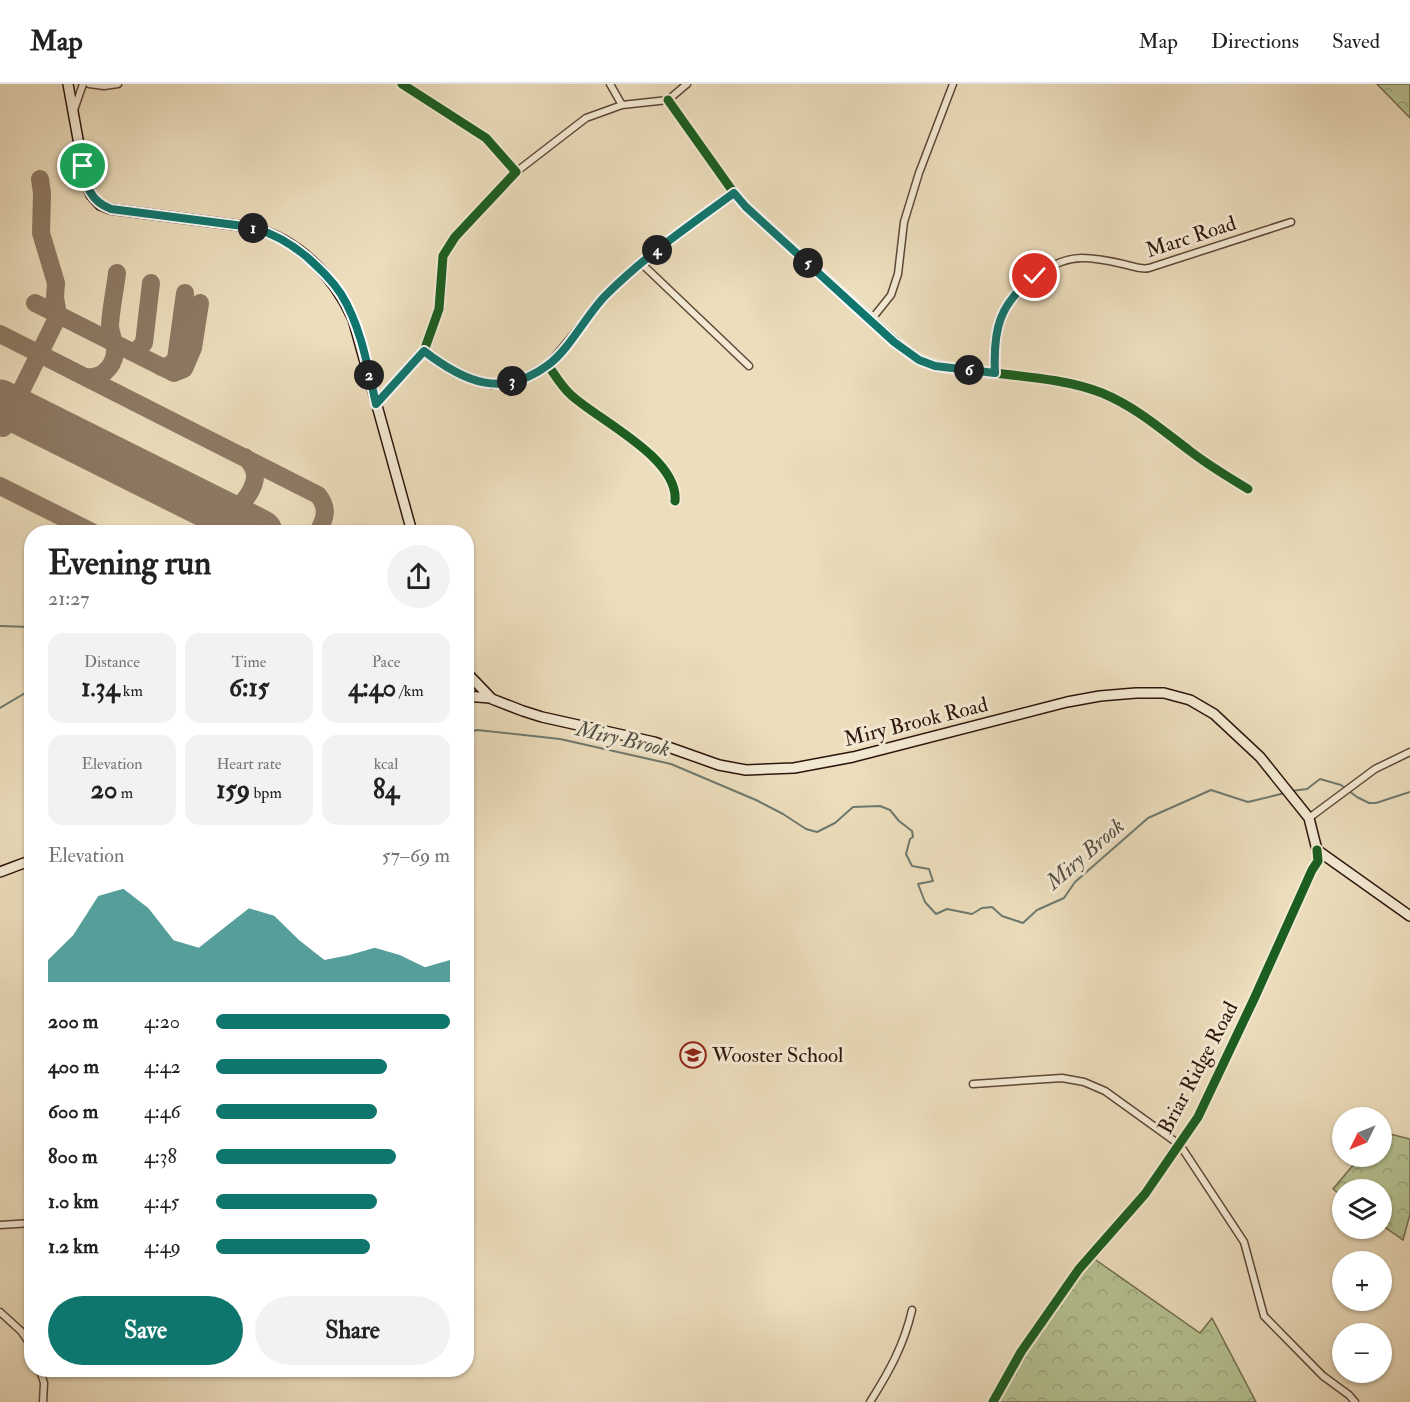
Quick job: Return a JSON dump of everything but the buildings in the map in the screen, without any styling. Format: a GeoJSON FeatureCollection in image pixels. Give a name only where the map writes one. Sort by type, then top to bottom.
{"type":"FeatureCollection","features":[{"type":"Feature","properties":{"kind":"main road"},"geometry":{"type":"LineString","coordinates":[[68,84],[86,183],[91,195],[100,205],[129,213],[251,227],[269,232],[286,241],[326,274],[342,295],[353,319],[410,525]]}},
{"type":"Feature","properties":{"kind":"main road","name":"Miry Brook Road"},"geometry":{"type":"LineString","coordinates":[[474,680],[492,699],[542,717],[654,742],[719,765],[746,770],[794,768],[853,757],[1067,702],[1109,695],[1164,693],[1190,700],[1214,714],[1260,757],[1309,818],[1317,850]]}},
{"type":"Feature","properties":{"kind":"main road"},"geometry":{"type":"LineString","coordinates":[[474,697],[492,699]]}},
{"type":"Feature","properties":{"kind":"main road"},"geometry":{"type":"LineString","coordinates":[[1317,850],[1410,916]]}},
{"type":"Feature","properties":{"kind":"main road"},"geometry":{"type":"LineString","coordinates":[[0,872],[24,863]]}},
{"type":"Feature","properties":{"kind":"street"},"geometry":{"type":"LineString","coordinates":[[74,111],[83,84]]}},
{"type":"Feature","properties":{"kind":"street"},"geometry":{"type":"LineString","coordinates":[[89,84],[104,87],[118,84]]}},
{"type":"Feature","properties":{"kind":"street"},"geometry":{"type":"LineString","coordinates":[[402,84],[486,138],[516,172]]}},
{"type":"Feature","properties":{"kind":"street"},"geometry":{"type":"LineString","coordinates":[[610,84],[622,105]]}},
{"type":"Feature","properties":{"kind":"street"},"geometry":{"type":"LineString","coordinates":[[376,404],[424,351],[440,309],[439,290],[443,256],[455,237],[516,172],[586,118],[622,105],[668,100],[687,84]]}},
{"type":"Feature","properties":{"kind":"street"},"geometry":{"type":"LineString","coordinates":[[871,320],[891,295],[898,274],[904,222],[919,173],[953,84]]}},
{"type":"Feature","properties":{"kind":"street"},"geometry":{"type":"LineString","coordinates":[[668,100],[746,207],[894,342],[919,360],[935,366],[1077,386],[1102,393],[1139,411],[1192,453],[1248,489]]}},
{"type":"Feature","properties":{"kind":"street"},"geometry":{"type":"LineString","coordinates":[[424,351],[448,369],[491,385],[525,377],[548,365],[605,296],[641,263],[688,225],[734,193]]}},
{"type":"Feature","properties":{"kind":"street","name":"Marc Road"},"geometry":{"type":"LineString","coordinates":[[995,373],[997,331],[1005,307],[1025,284],[1053,265],[1082,258],[1125,264],[1141,270],[1291,222]]}},
{"type":"Feature","properties":{"kind":"street"},"geometry":{"type":"LineString","coordinates":[[641,263],[749,366]]}},
{"type":"Feature","properties":{"kind":"street"},"geometry":{"type":"LineString","coordinates":[[548,365],[570,394],[640,446],[660,465],[676,491],[675,501]]}},
{"type":"Feature","properties":{"kind":"street"},"geometry":{"type":"LineString","coordinates":[[1309,818],[1375,769],[1410,752]]}},
{"type":"Feature","properties":{"kind":"street","name":"Briar Ridge Road"},"geometry":{"type":"LineString","coordinates":[[993,1402],[1021,1352],[1079,1269],[1145,1194],[1198,1117],[1318,861],[1317,850]]}},
{"type":"Feature","properties":{"kind":"street"},"geometry":{"type":"LineString","coordinates":[[973,1084],[1062,1078],[1084,1082],[1105,1091],[1180,1144],[1244,1242],[1264,1316],[1323,1376],[1355,1402]]}},
{"type":"Feature","properties":{"kind":"street"},"geometry":{"type":"LineString","coordinates":[[0,1225],[24,1224]]}},
{"type":"Feature","properties":{"kind":"street"},"geometry":{"type":"LineString","coordinates":[[870,1402],[894,1363],[904,1340],[912,1310]]}},
{"type":"Feature","properties":{"kind":"street"},"geometry":{"type":"LineString","coordinates":[[0,1312],[24,1335]]}},
{"type":"Feature","properties":{"kind":"street"},"geometry":{"type":"LineString","coordinates":[[42,1377],[43,1402]]}},
{"type":"Feature","properties":{"kind":"green space"},"geometry":{"type":"Polygon","coordinates":[[[1377,84],[1410,84],[1410,118],[1377,84]]]}},
{"type":"Feature","properties":{"kind":"green space"},"geometry":{"type":"Polygon","coordinates":[[[1392,1134],[1410,1139],[1410,1214],[1403,1240],[1392,1232],[1392,1179],[1341,1179],[1352,1167],[1392,1167],[1392,1134]]]}},
{"type":"Feature","properties":{"kind":"green space"},"geometry":{"type":"Polygon","coordinates":[[[1093,1258],[1200,1333],[1212,1318],[1256,1402],[998,1402],[1042,1328],[1066,1292],[1093,1258]]]}},
{"type":"Feature","properties":{"kind":"waterway","name":"Miry Brook"},"geometry":{"type":"LineString","coordinates":[[0,626],[24,627]]}},
{"type":"Feature","properties":{"kind":"waterway","name":"Miry Brook"},"geometry":{"type":"LineString","coordinates":[[0,708],[24,694]]}},
{"type":"Feature","properties":{"kind":"waterway","name":"Miry Brook"},"geometry":{"type":"LineString","coordinates":[[474,731],[560,739],[671,764],[756,800],[806,829],[817,832],[835,823],[853,807],[880,806],[890,810],[912,831],[913,837],[910,839],[906,854],[912,866],[929,869],[933,881],[918,884],[925,902],[936,914],[947,909],[972,914],[982,908],[992,907],[1002,916],[1023,923],[1037,910],[1064,898],[1075,882],[1148,818],[1211,790],[1248,802],[1285,793]]}},
{"type":"Feature","properties":{"kind":"waterway","name":"Miry Brook"},"geometry":{"type":"LineString","coordinates":[[1291,791],[1307,789],[1320,779],[1341,785],[1369,803],[1376,803],[1410,792]]}},
{"type":"Feature","properties":{"kind":"taxiway"},"geometry":{"type":"LineString","coordinates":[[0,399],[11,398],[22,389],[58,316],[55,297],[56,283],[41,233],[40,179]]}},
{"type":"Feature","properties":{"kind":"taxiway"},"geometry":{"type":"LineString","coordinates":[[86,377],[101,374],[109,368],[114,358],[115,350],[110,325],[117,273]]}},
{"type":"Feature","properties":{"kind":"taxiway"},"geometry":{"type":"LineString","coordinates":[[35,303],[130,351],[136,351],[144,343],[151,283]]}},
{"type":"Feature","properties":{"kind":"taxiway"},"geometry":{"type":"LineString","coordinates":[[161,367],[169,366],[176,359],[185,293]]}},
{"type":"Feature","properties":{"kind":"taxiway"},"geometry":{"type":"LineString","coordinates":[[130,351],[174,373],[184,369],[193,348],[200,303]]}},
{"type":"Feature","properties":{"kind":"taxiway"},"geometry":{"type":"LineString","coordinates":[[0,334],[318,495],[325,509],[321,525]]}},
{"type":"Feature","properties":{"kind":"taxiway"},"geometry":{"type":"LineString","coordinates":[[3,428],[13,419],[32,417]]}},
{"type":"Feature","properties":{"kind":"taxiway"},"geometry":{"type":"LineString","coordinates":[[215,510],[233,509],[241,504],[249,494],[254,484],[255,474],[252,465],[245,457]]}},
{"type":"Feature","properties":{"kind":"taxiway"},"geometry":{"type":"LineString","coordinates":[[0,486],[78,525]]}},
{"type":"Feature","properties":{"kind":"runway"},"geometry":{"type":"LineString","coordinates":[[0,402],[246,525]]}},
{"type":"Feature","properties":{"kind":"cycle path"},"geometry":{"type":"LineString","coordinates":[[376,404],[424,351],[439,309],[443,256],[455,237],[516,172],[486,138],[402,84]]}},
{"type":"Feature","properties":{"kind":"cycle path"},"geometry":{"type":"LineString","coordinates":[[668,100],[746,207],[910,354],[940,366],[1049,380],[1102,393],[1137,412],[1204,461],[1248,489]]}},
{"type":"Feature","properties":{"kind":"cycle path"},"geometry":{"type":"LineString","coordinates":[[548,365],[571,395],[651,455],[673,485],[675,501]]}},
{"type":"Feature","properties":{"kind":"cycle path"},"geometry":{"type":"LineString","coordinates":[[993,1402],[1021,1352],[1079,1269],[1145,1194],[1198,1117],[1318,861],[1317,850]]}},
{"type":"Feature","properties":{"kind":"place","name":"Wooster School"},"geometry":{"type":"Point","coordinates":[693,1055]}},
{"type":"Feature","properties":{"kind":"route"},"geometry":{"type":"LineString","coordinates":[[83,166],[91,195],[100,205],[129,213],[251,227],[269,232],[286,241],[326,274],[342,295],[353,319],[364,354],[376,404],[424,351],[448,369],[467,378],[491,385],[525,377],[548,365],[605,296],[688,225],[734,193],[746,207],[894,342],[919,360],[935,366],[995,373],[994,357],[1000,318],[1015,293],[1035,276]]}}]}
